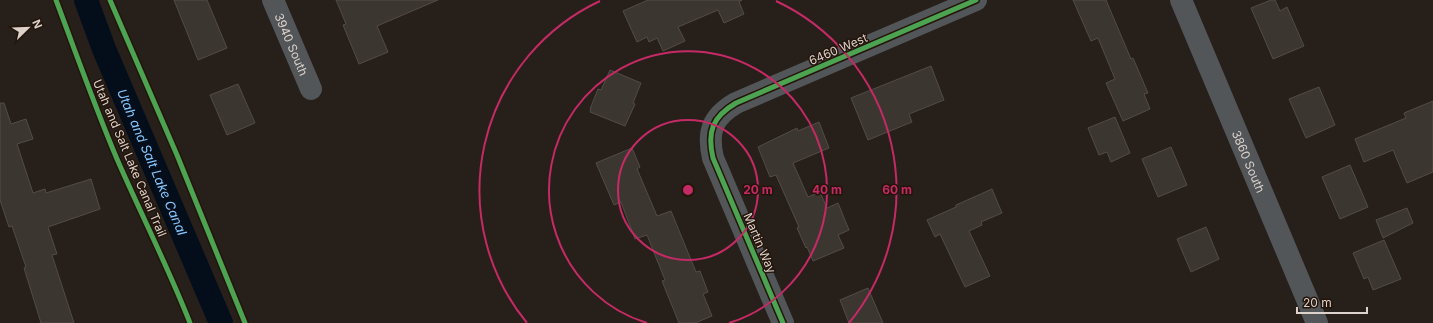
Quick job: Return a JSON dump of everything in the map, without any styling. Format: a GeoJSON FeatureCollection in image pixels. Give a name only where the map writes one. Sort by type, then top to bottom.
{"type":"FeatureCollection","features":[{"type":"Feature","properties":{"kind":"street","name":"3940 South"},"geometry":{"type":"LineString","coordinates":[[273,0],[311,89]]}},
{"type":"Feature","properties":{"kind":"street","name":"6460 West"},"geometry":{"type":"LineString","coordinates":[[714,124],[727,108],[736,103],[976,0]]}},
{"type":"Feature","properties":{"kind":"street","name":"3860 South"},"geometry":{"type":"LineString","coordinates":[[1180,0],[1317,323]]}},
{"type":"Feature","properties":{"kind":"street","name":"Martin Way"},"geometry":{"type":"LineString","coordinates":[[714,124],[710,134],[710,146],[714,158],[783,323]]}},
{"type":"Feature","properties":{"kind":"building"},"geometry":{"type":"Polygon","coordinates":[[[174,0],[207,0],[227,48],[198,60],[174,0]]]}},
{"type":"Feature","properties":{"kind":"building"},"geometry":{"type":"Polygon","coordinates":[[[336,0],[438,0],[377,26],[388,52],[359,64],[343,25],[346,24],[336,0]]]}},
{"type":"Feature","properties":{"kind":"building"},"geometry":{"type":"Polygon","coordinates":[[[648,0],[742,0],[739,2],[744,14],[724,23],[718,10],[678,27],[685,41],[663,51],[657,38],[649,42],[647,37],[637,42],[623,11],[648,0]]]}},
{"type":"Feature","properties":{"kind":"building"},"geometry":{"type":"Polygon","coordinates":[[[1073,0],[1106,0],[1131,59],[1133,58],[1148,93],[1144,94],[1150,109],[1123,121],[1106,83],[1115,79],[1098,38],[1091,41],[1073,0]]]}},
{"type":"Feature","properties":{"kind":"building"},"geometry":{"type":"Polygon","coordinates":[[[1271,0],[1275,0],[1280,11],[1287,7],[1304,46],[1273,59],[1251,8],[1271,0]]]}},
{"type":"Feature","properties":{"kind":"building"},"geometry":{"type":"Polygon","coordinates":[[[931,66],[944,100],[909,114],[912,122],[868,140],[851,98],[931,66]]]}},
{"type":"Feature","properties":{"kind":"building"},"geometry":{"type":"Polygon","coordinates":[[[610,70],[641,83],[633,103],[635,104],[625,126],[590,112],[598,89],[601,90],[610,70]]]}},
{"type":"Feature","properties":{"kind":"building"},"geometry":{"type":"Polygon","coordinates":[[[238,84],[255,123],[227,135],[210,95],[238,84]]]}},
{"type":"Feature","properties":{"kind":"building"},"geometry":{"type":"Polygon","coordinates":[[[1319,87],[1335,125],[1306,138],[1289,99],[1319,87]]]}},
{"type":"Feature","properties":{"kind":"building"},"geometry":{"type":"Polygon","coordinates":[[[1433,101],[1433,172],[1407,183],[1393,150],[1364,162],[1355,139],[1406,118],[1404,113],[1433,101]]]}},
{"type":"Feature","properties":{"kind":"building"},"geometry":{"type":"Polygon","coordinates":[[[0,103],[4,103],[11,124],[26,119],[33,139],[17,144],[33,193],[45,189],[46,193],[91,179],[100,209],[48,227],[57,254],[52,255],[74,323],[41,323],[24,268],[26,267],[12,226],[9,227],[0,200],[0,103]]]}},
{"type":"Feature","properties":{"kind":"building"},"geometry":{"type":"Polygon","coordinates":[[[1115,117],[1130,153],[1111,162],[1107,152],[1099,155],[1088,128],[1115,117]]]}},
{"type":"Feature","properties":{"kind":"building"},"geometry":{"type":"Polygon","coordinates":[[[819,122],[829,148],[793,163],[808,197],[820,192],[827,208],[838,203],[849,230],[838,235],[844,248],[813,261],[797,228],[799,227],[776,175],[770,177],[758,147],[797,128],[798,131],[819,122]]]}},
{"type":"Feature","properties":{"kind":"building"},"geometry":{"type":"Polygon","coordinates":[[[1171,147],[1187,185],[1158,197],[1142,159],[1171,147]]]}},
{"type":"Feature","properties":{"kind":"building"},"geometry":{"type":"Polygon","coordinates":[[[632,148],[640,167],[637,169],[657,216],[671,211],[696,272],[700,271],[708,292],[703,294],[712,316],[695,323],[679,323],[662,281],[665,280],[647,235],[635,239],[621,202],[614,205],[596,163],[632,148]]]}},
{"type":"Feature","properties":{"kind":"building"},"geometry":{"type":"Polygon","coordinates":[[[1350,165],[1368,207],[1340,219],[1322,177],[1350,165]]]}},
{"type":"Feature","properties":{"kind":"building"},"geometry":{"type":"Polygon","coordinates":[[[992,189],[1002,213],[981,222],[982,225],[969,231],[990,276],[965,287],[940,234],[935,237],[927,220],[992,189]]]}},
{"type":"Feature","properties":{"kind":"building"},"geometry":{"type":"Polygon","coordinates":[[[1407,208],[1413,223],[1383,238],[1376,220],[1407,208]]]}},
{"type":"Feature","properties":{"kind":"building"},"geometry":{"type":"Polygon","coordinates":[[[1206,227],[1219,259],[1191,272],[1177,239],[1206,227]]]}},
{"type":"Feature","properties":{"kind":"building"},"geometry":{"type":"Polygon","coordinates":[[[1384,240],[1401,279],[1373,290],[1368,277],[1364,279],[1353,253],[1384,240]]]}},
{"type":"Feature","properties":{"kind":"building"},"geometry":{"type":"Polygon","coordinates":[[[868,288],[883,323],[849,323],[840,300],[868,288]]]}},
{"type":"Feature","properties":{"kind":"waterway","name":"Utah and Salt Lake Canal"},"geometry":{"type":"LineString","coordinates":[[86,0],[104,49],[221,323]]}},
{"type":"Feature","properties":{"kind":"cycle path","name":"Utah and Salt Lake Canal Trail"},"geometry":{"type":"LineString","coordinates":[[56,0],[93,100],[117,159],[173,281],[190,323]]}},
{"type":"Feature","properties":{"kind":"cycle path"},"geometry":{"type":"LineString","coordinates":[[110,0],[177,155],[245,323]]}},
{"type":"Feature","properties":{"kind":"cycle path"},"geometry":{"type":"LineString","coordinates":[[783,323],[713,158],[711,149],[711,133],[713,126],[721,114],[736,103],[976,0]]}}]}
